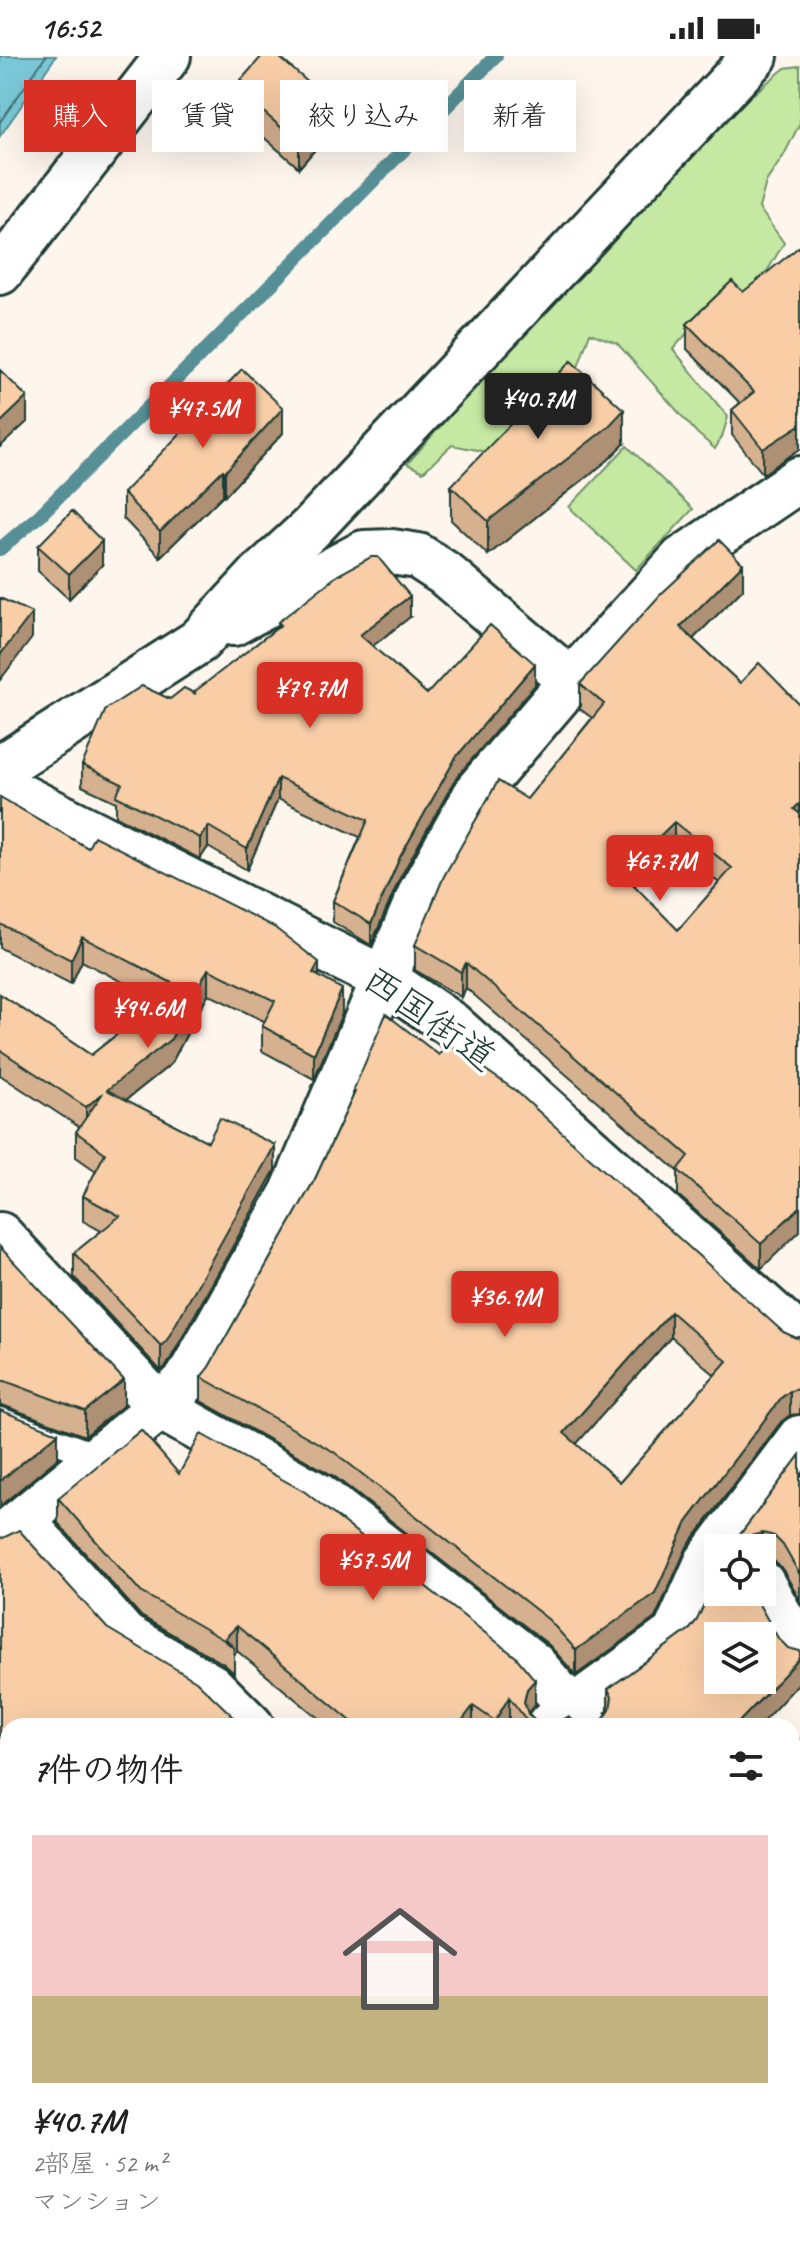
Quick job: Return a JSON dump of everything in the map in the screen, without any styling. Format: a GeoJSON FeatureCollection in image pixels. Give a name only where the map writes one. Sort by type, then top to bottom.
{"type":"FeatureCollection","features":[{"type":"Feature","properties":{"kind":"street"},"geometry":{"type":"LineString","coordinates":[[0,272],[168,56]]}},
{"type":"Feature","properties":{"kind":"street"},"geometry":{"type":"LineString","coordinates":[[199,641],[260,575],[310,529],[755,56]]}},
{"type":"Feature","properties":{"kind":"street"},"geometry":{"type":"LineString","coordinates":[[243,1718],[211,1686],[125,1636],[11,1529],[160,1407],[187,1380],[293,1192],[422,890],[478,790],[571,681],[682,559],[798,484]]}},
{"type":"Feature","properties":{"kind":"street"},"geometry":{"type":"LineString","coordinates":[[0,768],[199,641],[364,553],[392,552],[418,556],[444,573],[571,681]]}},
{"type":"Feature","properties":{"kind":"street","name":"西国街道"},"geometry":{"type":"LineString","coordinates":[[0,786],[386,980],[452,1025],[793,1319]]}},
{"type":"Feature","properties":{"kind":"street"},"geometry":{"type":"LineString","coordinates":[[0,1235],[160,1407],[319,1496],[533,1664],[568,1718]]}},
{"type":"Feature","properties":{"kind":"street"},"geometry":{"type":"LineString","coordinates":[[740,1534],[800,1438]]}},
{"type":"Feature","properties":{"kind":"street"},"geometry":{"type":"LineString","coordinates":[[571,1718],[675,1634],[704,1569]]}},
{"type":"Feature","properties":{"kind":"street"},"geometry":{"type":"LineString","coordinates":[[775,1606],[800,1651]]}},
{"type":"Feature","properties":{"kind":"lane"},"geometry":{"type":"LineString","coordinates":[[0,1420],[99,1457]]}},
{"type":"Feature","properties":{"kind":"green space"},"geometry":{"type":"Polygon","coordinates":[[[800,66],[800,123],[766,182],[759,208],[784,243],[751,298],[712,305],[673,349],[728,417],[715,449],[617,343],[590,333],[576,373],[487,452],[452,445],[423,472],[407,464],[474,388],[740,105],[785,68],[800,66]]]}},
{"type":"Feature","properties":{"kind":"green space"},"geometry":{"type":"Polygon","coordinates":[[[627,446],[693,509],[636,570],[569,507],[627,446]]]}},
{"type":"Feature","properties":{"kind":"water"},"geometry":{"type":"Polygon","coordinates":[[[0,56],[56,56],[39,80],[24,80],[24,102],[0,136],[0,56]]]}},
{"type":"Feature","properties":{"kind":"building"},"geometry":{"type":"Polygon","coordinates":[[[262,56],[278,56],[306,80],[280,80],[280,126],[264,112],[264,80],[241,80],[262,56]]]}},
{"type":"Feature","properties":{"kind":"building"},"geometry":{"type":"Polygon","coordinates":[[[800,246],[800,425],[763,449],[732,410],[754,392],[687,324],[732,281],[743,292],[800,246]]]}},
{"type":"Feature","properties":{"kind":"building"},"geometry":{"type":"Polygon","coordinates":[[[571,361],[624,410],[608,427],[488,521],[451,486],[571,361]]]}},
{"type":"Feature","properties":{"kind":"building"},"geometry":{"type":"Polygon","coordinates":[[[242,369],[283,408],[225,472],[223,470],[160,532],[123,493],[242,369]]]}},
{"type":"Feature","properties":{"kind":"building"},"geometry":{"type":"Polygon","coordinates":[[[0,370],[27,397],[0,423],[0,370]]]}},
{"type":"Feature","properties":{"kind":"building"},"geometry":{"type":"Polygon","coordinates":[[[72,511],[102,541],[69,574],[38,546],[72,511]]]}},
{"type":"Feature","properties":{"kind":"building"},"geometry":{"type":"Polygon","coordinates":[[[719,540],[743,564],[680,627],[740,683],[759,663],[800,705],[800,803],[794,809],[800,814],[800,1207],[761,1244],[678,1170],[689,1156],[466,963],[461,972],[415,945],[444,876],[498,781],[527,799],[604,704],[580,684],[661,594],[719,540]],[[674,822],[622,873],[678,930],[732,868],[674,822]]]}},
{"type":"Feature","properties":{"kind":"building"},"geometry":{"type":"Polygon","coordinates":[[[371,557],[378,557],[410,596],[360,635],[427,694],[490,625],[535,664],[456,757],[400,857],[371,924],[333,901],[368,820],[278,778],[247,849],[208,826],[200,838],[116,796],[122,784],[82,765],[106,709],[142,686],[170,699],[184,688],[196,694],[194,692],[281,625],[278,622],[338,575],[371,557]]]}},
{"type":"Feature","properties":{"kind":"building"},"geometry":{"type":"Polygon","coordinates":[[[0,598],[32,613],[0,655],[0,598]]]}},
{"type":"Feature","properties":{"kind":"building"},"geometry":{"type":"Polygon","coordinates":[[[0,797],[88,848],[94,836],[274,927],[319,962],[313,973],[342,989],[314,1054],[262,1026],[275,1001],[208,969],[171,1039],[107,1090],[208,1142],[220,1118],[275,1145],[161,1346],[74,1253],[120,1216],[83,1196],[105,1153],[76,1132],[103,1093],[86,1107],[0,1050],[0,994],[91,1055],[178,986],[82,937],[71,960],[0,924],[0,797]]]}},
{"type":"Feature","properties":{"kind":"building"},"geometry":{"type":"Polygon","coordinates":[[[386,1014],[439,1055],[447,1043],[516,1091],[783,1332],[800,1337],[800,1389],[790,1391],[781,1398],[687,1522],[655,1593],[576,1650],[549,1620],[334,1452],[201,1377],[315,1179],[386,1014]],[[671,1312],[564,1433],[620,1482],[727,1361],[671,1312]]]}},
{"type":"Feature","properties":{"kind":"building"},"geometry":{"type":"Polygon","coordinates":[[[0,1247],[124,1380],[85,1411],[0,1381],[0,1247]]]}},
{"type":"Feature","properties":{"kind":"building"},"geometry":{"type":"Polygon","coordinates":[[[0,1410],[58,1433],[0,1481],[0,1410]]]}},
{"type":"Feature","properties":{"kind":"building"},"geometry":{"type":"Polygon","coordinates":[[[141,1430],[179,1474],[201,1434],[305,1492],[516,1657],[535,1680],[527,1689],[524,1702],[532,1718],[525,1718],[509,1697],[497,1718],[491,1718],[473,1706],[464,1718],[347,1718],[237,1626],[225,1638],[234,1648],[141,1592],[58,1498],[141,1430]]]}},
{"type":"Feature","properties":{"kind":"building"},"geometry":{"type":"Polygon","coordinates":[[[800,1455],[800,1575],[776,1534],[741,1534],[800,1455]]]}},
{"type":"Feature","properties":{"kind":"building"},"geometry":{"type":"Polygon","coordinates":[[[19,1530],[107,1628],[196,1681],[235,1718],[0,1718],[0,1537],[19,1530]]]}},
{"type":"Feature","properties":{"kind":"building"},"geometry":{"type":"Polygon","coordinates":[[[704,1605],[760,1606],[769,1622],[704,1622],[704,1694],[766,1694],[743,1718],[604,1718],[610,1710],[612,1697],[608,1689],[690,1629],[704,1605]]]}},
{"type":"Feature","properties":{"kind":"building"},"geometry":{"type":"Polygon","coordinates":[[[776,1634],[788,1648],[800,1651],[800,1658],[776,1683],[776,1634]]]}},
{"type":"Feature","properties":{"kind":"waterway"},"geometry":{"type":"LineString","coordinates":[[0,549],[40,515],[496,56]]}}]}
